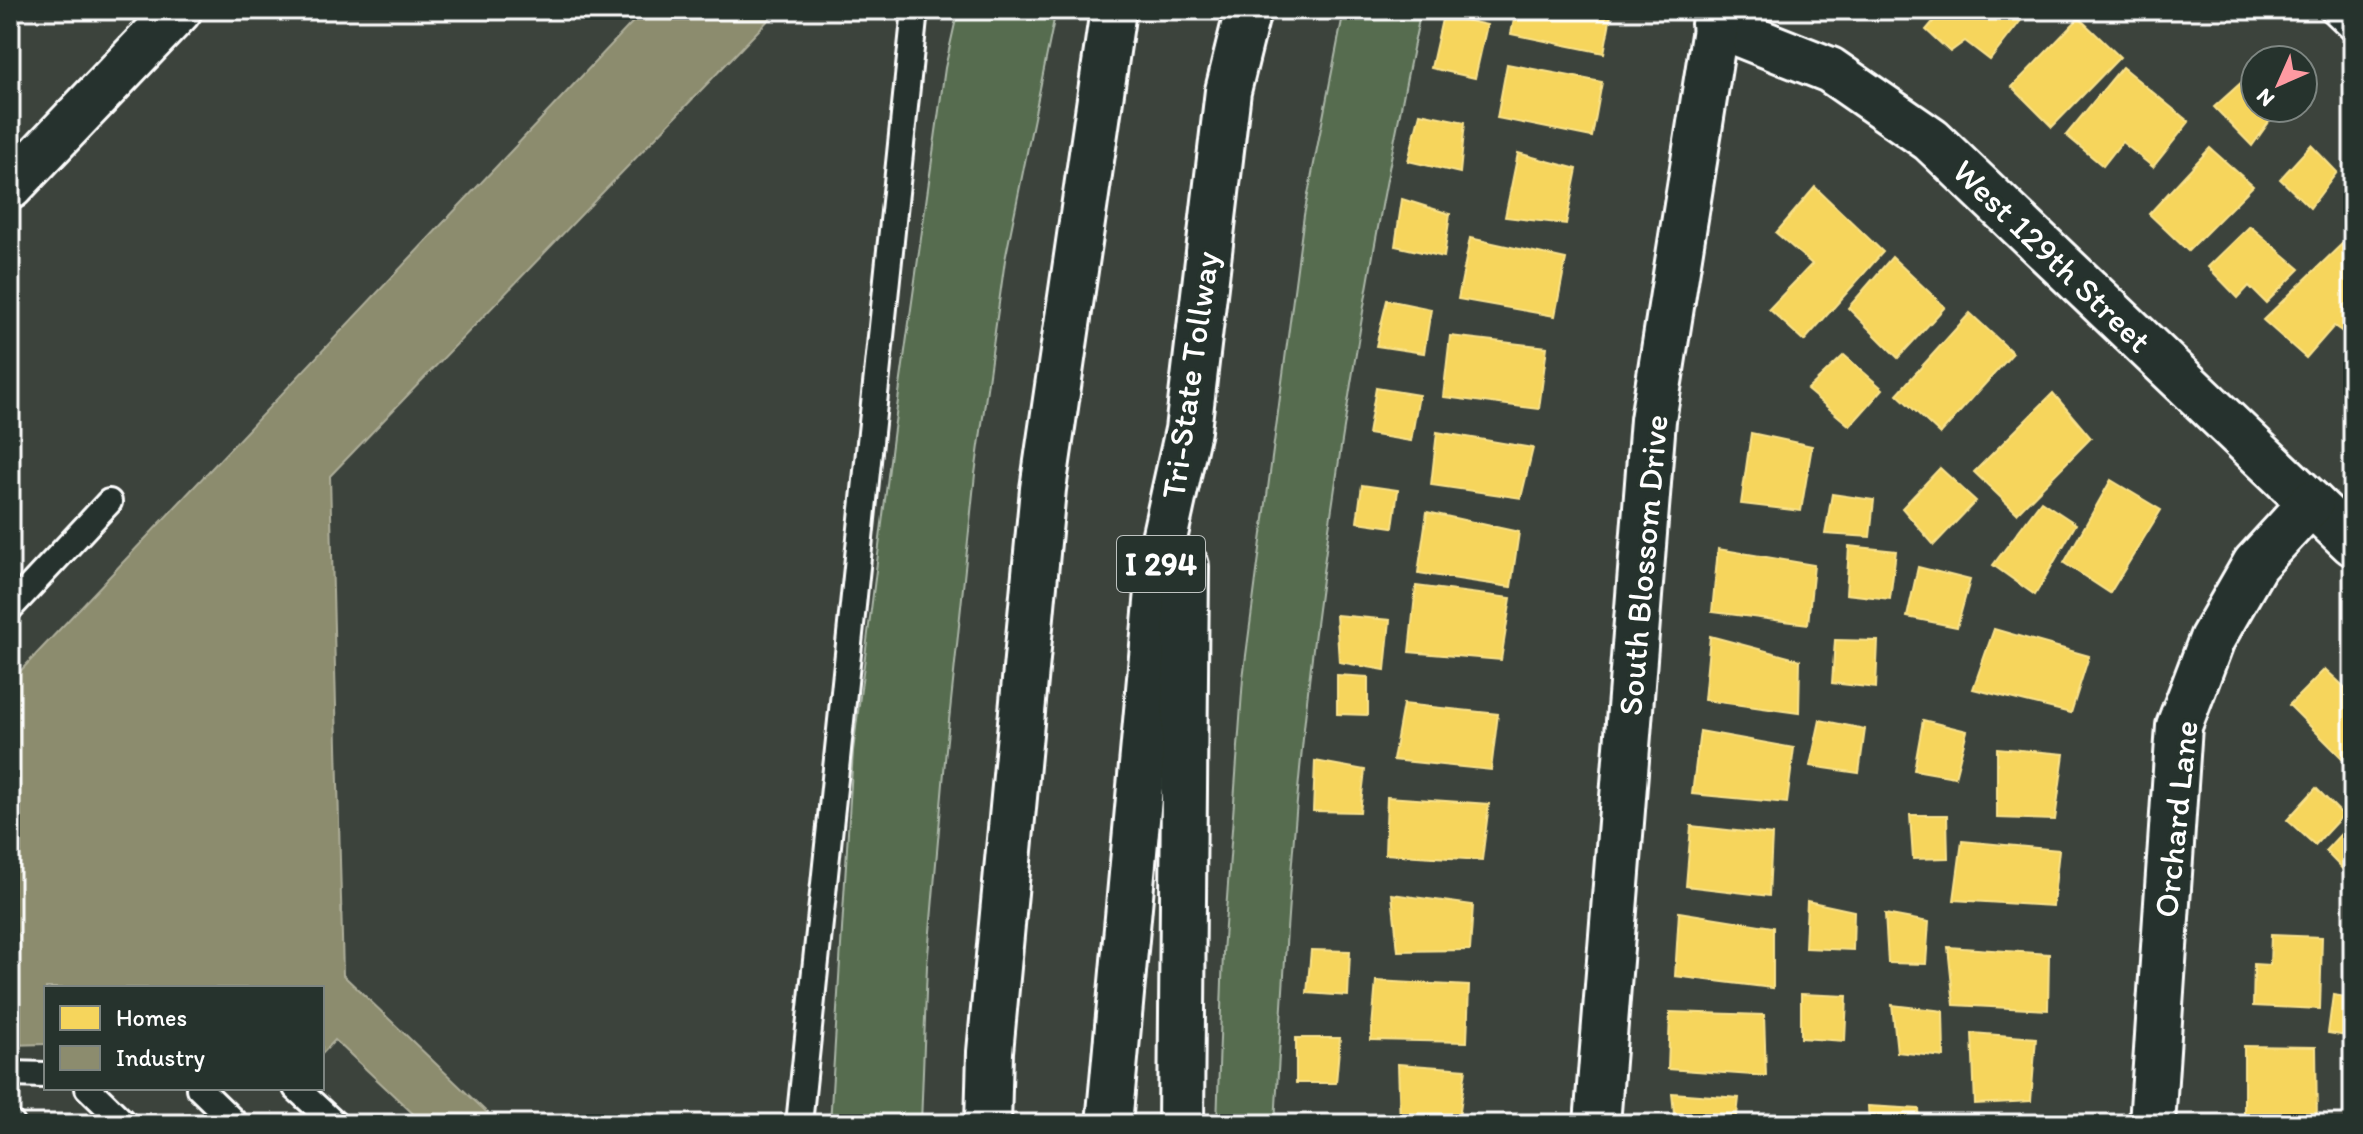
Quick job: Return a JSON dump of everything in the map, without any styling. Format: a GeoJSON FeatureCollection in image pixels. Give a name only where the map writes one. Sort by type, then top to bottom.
{"type":"FeatureCollection","features":[{"type":"Feature","properties":{"kind":"main road"},"geometry":{"type":"LineString","coordinates":[[10,187],[179,10]]}},
{"type":"Feature","properties":{"kind":"main road"},"geometry":{"type":"LineString","coordinates":[[988,1124],[990,1052],[1043,489],[1113,10]]}},
{"type":"Feature","properties":{"kind":"main road","name":"Tri-State Tollway"},"geometry":{"type":"LineString","coordinates":[[1109,1124],[1162,548],[1188,430],[1228,91],[1248,10]]}},
{"type":"Feature","properties":{"kind":"main road","name":"West 129th Street"},"geometry":{"type":"LineString","coordinates":[[1716,17],[1830,70],[1931,140],[2353,543]]}},
{"type":"Feature","properties":{"kind":"main road","name":"South Blossom Drive"},"geometry":{"type":"LineString","coordinates":[[1597,1124],[1653,420],[1716,17]]}},
{"type":"Feature","properties":{"kind":"main road"},"geometry":{"type":"LineString","coordinates":[[1181,1124],[1188,430]]}},
{"type":"Feature","properties":{"kind":"main road","name":"Orchard Lane"},"geometry":{"type":"LineString","coordinates":[[2152,1124],[2179,726],[2212,639],[2255,564],[2311,503]]}},
{"type":"Feature","properties":{"kind":"lane"},"geometry":{"type":"LineString","coordinates":[[799,1124],[915,10]]}},
{"type":"Feature","properties":{"kind":"lane"},"geometry":{"type":"LineString","coordinates":[[2333,10],[2353,29]]}},
{"type":"Feature","properties":{"kind":"lane"},"geometry":{"type":"LineString","coordinates":[[10,608],[109,502]]}},
{"type":"Feature","properties":{"kind":"lane"},"geometry":{"type":"LineString","coordinates":[[10,1074],[44,1075]]}},
{"type":"Feature","properties":{"kind":"lane"},"geometry":{"type":"LineString","coordinates":[[90,1090],[125,1124]]}},
{"type":"Feature","properties":{"kind":"lane"},"geometry":{"type":"LineString","coordinates":[[201,1090],[236,1124]]}},
{"type":"Feature","properties":{"kind":"lane"},"geometry":{"type":"LineString","coordinates":[[298,1090],[335,1124]]}},
{"type":"Feature","properties":{"kind":"green space"},"geometry":{"type":"Polygon","coordinates":[[[958,10],[1056,10],[1005,260],[975,474],[927,966],[921,1124],[830,1124],[853,751],[945,68],[958,10]]]}},
{"type":"Feature","properties":{"kind":"green space"},"geometry":{"type":"Polygon","coordinates":[[[1344,10],[1421,10],[1365,301],[1320,594],[1298,792],[1275,1124],[1217,1124],[1223,953],[1243,678],[1304,215],[1344,10]]]}},
{"type":"Feature","properties":{"kind":"building: Homes"},"geometry":{"type":"Polygon","coordinates":[[[1516,10],[1612,10],[1604,53],[1511,34],[1516,10]]]}},
{"type":"Feature","properties":{"kind":"building: Homes"},"geometry":{"type":"Polygon","coordinates":[[[1943,10],[2021,10],[2026,14],[1990,60],[1965,41],[1950,52],[1926,30],[1943,10]]]}},
{"type":"Feature","properties":{"kind":"building: Homes"},"geometry":{"type":"Polygon","coordinates":[[[1443,15],[1487,25],[1475,78],[1431,68],[1443,15]]]}},
{"type":"Feature","properties":{"kind":"building: Homes"},"geometry":{"type":"Polygon","coordinates":[[[2079,18],[2120,57],[2052,127],[2012,87],[2079,18]]]}},
{"type":"Feature","properties":{"kind":"building: Homes"},"geometry":{"type":"Polygon","coordinates":[[[1507,64],[1602,82],[1592,137],[1497,118],[1507,64]]]}},
{"type":"Feature","properties":{"kind":"building: Homes"},"geometry":{"type":"Polygon","coordinates":[[[2122,67],[2189,122],[2153,167],[2122,142],[2103,166],[2066,135],[2122,67]]]}},
{"type":"Feature","properties":{"kind":"building: Homes"},"geometry":{"type":"Polygon","coordinates":[[[2239,85],[2239,124],[2268,124],[2252,146],[2214,107],[2239,85]]]}},
{"type":"Feature","properties":{"kind":"building: Homes"},"geometry":{"type":"Polygon","coordinates":[[[1420,113],[1465,122],[1460,173],[1408,161],[1420,113]]]}},
{"type":"Feature","properties":{"kind":"building: Homes"},"geometry":{"type":"Polygon","coordinates":[[[2311,145],[2337,172],[2310,208],[2280,179],[2311,145]]]}},
{"type":"Feature","properties":{"kind":"building: Homes"},"geometry":{"type":"Polygon","coordinates":[[[2210,148],[2253,186],[2188,251],[2149,214],[2210,148]]]}},
{"type":"Feature","properties":{"kind":"building: Homes"},"geometry":{"type":"Polygon","coordinates":[[[1518,153],[1577,169],[1566,224],[1505,217],[1518,153]]]}},
{"type":"Feature","properties":{"kind":"building: Homes"},"geometry":{"type":"Polygon","coordinates":[[[1815,187],[1883,252],[1804,341],[1769,309],[1812,264],[1776,233],[1815,187]]]}},
{"type":"Feature","properties":{"kind":"building: Homes"},"geometry":{"type":"Polygon","coordinates":[[[1402,199],[1450,214],[1444,257],[1395,246],[1402,199]]]}},
{"type":"Feature","properties":{"kind":"building: Homes"},"geometry":{"type":"Polygon","coordinates":[[[2250,226],[2300,269],[2266,303],[2249,286],[2238,298],[2208,267],[2250,226]]]}},
{"type":"Feature","properties":{"kind":"building: Homes"},"geometry":{"type":"Polygon","coordinates":[[[1470,238],[1566,259],[1555,316],[1458,299],[1470,238]]]}},
{"type":"Feature","properties":{"kind":"building: Homes"},"geometry":{"type":"Polygon","coordinates":[[[2345,241],[2353,250],[2353,339],[2334,326],[2306,358],[2263,320],[2345,241]]]}},
{"type":"Feature","properties":{"kind":"building: Homes"},"geometry":{"type":"Polygon","coordinates":[[[1892,257],[1945,307],[1898,358],[1848,308],[1892,257]]]}},
{"type":"Feature","properties":{"kind":"building: Homes"},"geometry":{"type":"Polygon","coordinates":[[[1387,300],[1431,309],[1424,353],[1376,346],[1387,300]]]}},
{"type":"Feature","properties":{"kind":"building: Homes"},"geometry":{"type":"Polygon","coordinates":[[[1970,313],[2013,353],[1940,434],[1897,394],[1970,313]]]}},
{"type":"Feature","properties":{"kind":"building: Homes"},"geometry":{"type":"Polygon","coordinates":[[[1450,336],[1547,347],[1539,409],[1443,397],[1450,336]]]}},
{"type":"Feature","properties":{"kind":"building: Homes"},"geometry":{"type":"Polygon","coordinates":[[[1844,355],[1883,389],[1850,426],[1807,390],[1844,355]]]}},
{"type":"Feature","properties":{"kind":"building: Homes"},"geometry":{"type":"Polygon","coordinates":[[[1376,388],[1419,395],[1411,441],[1368,434],[1376,388]]]}},
{"type":"Feature","properties":{"kind":"building: Homes"},"geometry":{"type":"Polygon","coordinates":[[[2053,393],[2091,438],[2017,513],[1974,472],[2053,393]]]}},
{"type":"Feature","properties":{"kind":"building: Homes"},"geometry":{"type":"Polygon","coordinates":[[[1437,432],[1533,448],[1521,498],[1431,485],[1437,432]]]}},
{"type":"Feature","properties":{"kind":"building: Homes"},"geometry":{"type":"Polygon","coordinates":[[[1751,433],[1812,446],[1801,511],[1741,504],[1751,433]]]}},
{"type":"Feature","properties":{"kind":"building: Homes"},"geometry":{"type":"Polygon","coordinates":[[[1940,468],[1976,501],[1934,545],[1902,508],[1940,468]]]}},
{"type":"Feature","properties":{"kind":"building: Homes"},"geometry":{"type":"Polygon","coordinates":[[[2111,480],[2161,510],[2110,593],[2064,563],[2111,480]]]}},
{"type":"Feature","properties":{"kind":"building: Homes"},"geometry":{"type":"Polygon","coordinates":[[[1362,485],[1398,490],[1393,527],[1357,522],[1362,485]]]}},
{"type":"Feature","properties":{"kind":"building: Homes"},"geometry":{"type":"Polygon","coordinates":[[[1832,494],[1874,500],[1870,537],[1825,534],[1832,494]]]}},
{"type":"Feature","properties":{"kind":"building: Homes"},"geometry":{"type":"Polygon","coordinates":[[[2041,501],[2076,524],[2035,595],[1993,565],[2041,501]]]}},
{"type":"Feature","properties":{"kind":"building: Homes"},"geometry":{"type":"Polygon","coordinates":[[[1427,512],[1519,532],[1511,587],[1418,573],[1427,512]]]}},
{"type":"Feature","properties":{"kind":"building: Homes"},"geometry":{"type":"Polygon","coordinates":[[[1849,546],[1896,551],[1890,599],[1846,594],[1849,546]]]}},
{"type":"Feature","properties":{"kind":"building: Homes"},"geometry":{"type":"Polygon","coordinates":[[[1718,549],[1814,565],[1808,624],[1712,612],[1718,549]]]}},
{"type":"Feature","properties":{"kind":"building: Homes"},"geometry":{"type":"Polygon","coordinates":[[[1918,567],[1970,580],[1957,627],[1907,617],[1918,567]]]}},
{"type":"Feature","properties":{"kind":"building: Homes"},"geometry":{"type":"Polygon","coordinates":[[[1416,586],[1511,598],[1501,660],[1409,652],[1416,586]]]}},
{"type":"Feature","properties":{"kind":"building: Homes"},"geometry":{"type":"Polygon","coordinates":[[[1336,615],[1390,620],[1385,670],[1339,662],[1336,615]]]}},
{"type":"Feature","properties":{"kind":"building: Homes"},"geometry":{"type":"Polygon","coordinates":[[[1994,629],[2089,656],[2071,713],[1973,689],[1994,629]]]}},
{"type":"Feature","properties":{"kind":"building: Homes"},"geometry":{"type":"Polygon","coordinates":[[[1710,636],[1800,660],[1799,713],[1704,700],[1710,636]]]}},
{"type":"Feature","properties":{"kind":"building: Homes"},"geometry":{"type":"Polygon","coordinates":[[[1835,640],[1878,641],[1876,688],[1832,683],[1835,640]]]}},
{"type":"Feature","properties":{"kind":"building: Homes"},"geometry":{"type":"Polygon","coordinates":[[[2325,669],[2353,695],[2353,769],[2289,705],[2325,669]]]}},
{"type":"Feature","properties":{"kind":"building: Homes"},"geometry":{"type":"Polygon","coordinates":[[[1337,675],[1368,677],[1368,715],[1337,714],[1337,675]]]}},
{"type":"Feature","properties":{"kind":"building: Homes"},"geometry":{"type":"Polygon","coordinates":[[[1403,704],[1498,714],[1491,770],[1393,760],[1403,704]]]}},
{"type":"Feature","properties":{"kind":"building: Homes"},"geometry":{"type":"Polygon","coordinates":[[[1820,720],[1865,729],[1859,773],[1810,766],[1820,720]]]}},
{"type":"Feature","properties":{"kind":"building: Homes"},"geometry":{"type":"Polygon","coordinates":[[[1923,720],[1967,731],[1955,777],[1914,770],[1923,720]]]}},
{"type":"Feature","properties":{"kind":"building: Homes"},"geometry":{"type":"Polygon","coordinates":[[[1700,731],[1794,748],[1787,803],[1692,794],[1700,731]]]}},
{"type":"Feature","properties":{"kind":"building: Homes"},"geometry":{"type":"Polygon","coordinates":[[[1997,748],[2064,754],[2055,820],[1997,818],[1997,748]]]}},
{"type":"Feature","properties":{"kind":"building: Homes"},"geometry":{"type":"Polygon","coordinates":[[[1315,761],[1365,770],[1360,812],[1313,811],[1315,761]]]}},
{"type":"Feature","properties":{"kind":"building: Homes"},"geometry":{"type":"Polygon","coordinates":[[[2316,788],[2343,815],[2315,845],[2287,820],[2316,788]]]}},
{"type":"Feature","properties":{"kind":"building: Homes"},"geometry":{"type":"Polygon","coordinates":[[[1387,797],[1489,804],[1482,860],[1385,854],[1387,797]]]}},
{"type":"Feature","properties":{"kind":"building: Homes"},"geometry":{"type":"Polygon","coordinates":[[[1910,815],[1947,815],[1948,858],[1913,859],[1910,815]]]}},
{"type":"Feature","properties":{"kind":"building: Homes"},"geometry":{"type":"Polygon","coordinates":[[[2353,824],[2353,880],[2325,851],[2353,824]]]}},
{"type":"Feature","properties":{"kind":"building: Homes"},"geometry":{"type":"Polygon","coordinates":[[[1691,826],[1772,835],[1769,896],[1686,886],[1691,826]]]}},
{"type":"Feature","properties":{"kind":"building: Homes"},"geometry":{"type":"Polygon","coordinates":[[[1962,841],[2059,850],[2053,906],[1954,900],[1962,841]]]}},
{"type":"Feature","properties":{"kind":"building: Homes"},"geometry":{"type":"Polygon","coordinates":[[[1392,894],[1473,905],[1470,950],[1398,951],[1392,894]]]}},
{"type":"Feature","properties":{"kind":"building: Homes"},"geometry":{"type":"Polygon","coordinates":[[[1807,901],[1854,911],[1853,950],[1805,948],[1807,901]]]}},
{"type":"Feature","properties":{"kind":"building: Homes"},"geometry":{"type":"Polygon","coordinates":[[[1679,912],[1773,927],[1773,988],[1675,976],[1679,912]]]}},
{"type":"Feature","properties":{"kind":"building: Homes"},"geometry":{"type":"Polygon","coordinates":[[[1885,914],[1929,922],[1926,964],[1888,963],[1885,914]]]}},
{"type":"Feature","properties":{"kind":"building: Homes"},"geometry":{"type":"Polygon","coordinates":[[[2271,935],[2322,937],[2320,1009],[2253,1006],[2254,964],[2270,965],[2271,935]]]}},
{"type":"Feature","properties":{"kind":"building: Homes"},"geometry":{"type":"Polygon","coordinates":[[[1948,947],[2049,954],[2048,1010],[1954,1005],[1948,947]]]}},
{"type":"Feature","properties":{"kind":"building: Homes"},"geometry":{"type":"Polygon","coordinates":[[[1311,950],[1350,951],[1348,996],[1307,993],[1311,950]]]}},
{"type":"Feature","properties":{"kind":"building: Homes"},"geometry":{"type":"Polygon","coordinates":[[[1376,981],[1469,986],[1467,1042],[1371,1040],[1376,981]]]}},
{"type":"Feature","properties":{"kind":"building: Homes"},"geometry":{"type":"Polygon","coordinates":[[[1801,994],[1847,996],[1845,1041],[1801,1038],[1801,994]]]}},
{"type":"Feature","properties":{"kind":"building: Homes"},"geometry":{"type":"Polygon","coordinates":[[[2333,995],[2353,998],[2353,1037],[2328,1033],[2333,995]]]}},
{"type":"Feature","properties":{"kind":"building: Homes"},"geometry":{"type":"Polygon","coordinates":[[[1892,1005],[1943,1011],[1944,1057],[1897,1052],[1892,1005]]]}},
{"type":"Feature","properties":{"kind":"building: Homes"},"geometry":{"type":"Polygon","coordinates":[[[1670,1012],[1764,1015],[1766,1076],[1668,1069],[1670,1012]]]}},
{"type":"Feature","properties":{"kind":"building: Homes"},"geometry":{"type":"Polygon","coordinates":[[[1972,1033],[2036,1038],[2031,1101],[1975,1104],[1972,1033]]]}},
{"type":"Feature","properties":{"kind":"building: Homes"},"geometry":{"type":"Polygon","coordinates":[[[1296,1038],[1340,1038],[1336,1083],[1296,1083],[1296,1038]]]}},
{"type":"Feature","properties":{"kind":"building: Homes"},"geometry":{"type":"Polygon","coordinates":[[[2244,1046],[2316,1047],[2317,1124],[2244,1124],[2244,1046]]]}},
{"type":"Feature","properties":{"kind":"building: Homes"},"geometry":{"type":"Polygon","coordinates":[[[2353,1062],[2353,1099],[2348,1098],[2353,1062]]]}},
{"type":"Feature","properties":{"kind":"building: Homes"},"geometry":{"type":"Polygon","coordinates":[[[1398,1064],[1466,1069],[1458,1124],[1400,1124],[1398,1064]]]}},
{"type":"Feature","properties":{"kind":"building: Homes"},"geometry":{"type":"Polygon","coordinates":[[[1672,1093],[1739,1098],[1736,1124],[1675,1124],[1672,1093]]]}},
{"type":"Feature","properties":{"kind":"building: Homes"},"geometry":{"type":"Polygon","coordinates":[[[1868,1106],[1919,1109],[1920,1124],[1869,1124],[1868,1106]]]}},
{"type":"Feature","properties":{"kind":"building: Industry"},"geometry":{"type":"Polygon","coordinates":[[[644,10],[778,10],[330,476],[343,975],[499,1124],[424,1124],[335,1040],[324,1052],[324,986],[44,986],[44,1044],[10,1045],[10,682],[644,10]]]}}]}
